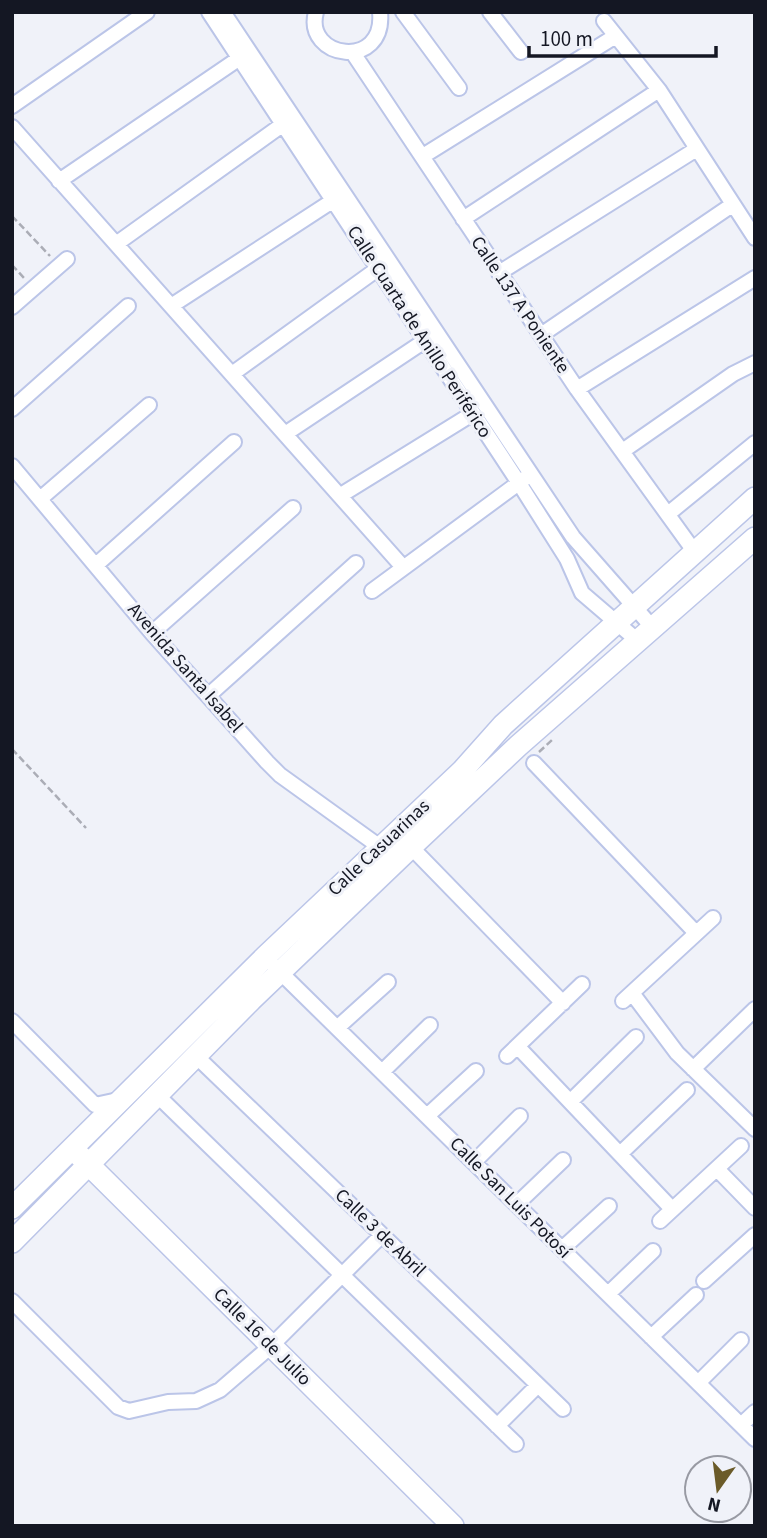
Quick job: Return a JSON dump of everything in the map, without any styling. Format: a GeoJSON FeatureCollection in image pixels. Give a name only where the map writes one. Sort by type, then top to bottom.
{"type":"FeatureCollection","features":[{"type":"Feature","properties":{"kind":"main road","name":"Calle Casuarinas"},"geometry":{"type":"LineString","coordinates":[[12,1208],[265,957],[463,771],[503,725],[755,498]]}},
{"type":"Feature","properties":{"kind":"main road","name":"Calle Casuarinas"},"geometry":{"type":"LineString","coordinates":[[12,1242],[281,972],[411,847],[755,538]]}},
{"type":"Feature","properties":{"kind":"main road","name":"Calle 16 de Julio"},"geometry":{"type":"LineString","coordinates":[[72,1148],[453,1526]]}},
{"type":"Feature","properties":{"kind":"street"},"geometry":{"type":"LineString","coordinates":[[12,106],[147,12]]}},
{"type":"Feature","properties":{"kind":"street","name":"Calle Cuarta de Anillo Periférico"},"geometry":{"type":"LineString","coordinates":[[209,12],[244,55],[339,197],[436,333],[525,478],[582,593],[618,621],[646,634]]}},
{"type":"Feature","properties":{"kind":"street","name":"Calle Cuarta de Anillo Periférico"},"geometry":{"type":"LineString","coordinates":[[223,12],[282,125],[339,197],[376,270],[472,414],[573,537],[635,606],[646,634]]}},
{"type":"Feature","properties":{"kind":"street"},"geometry":{"type":"LineString","coordinates":[[316,12],[317,32],[325,45],[338,52],[353,53],[367,48],[376,37],[381,24],[380,12]]}},
{"type":"Feature","properties":{"kind":"street"},"geometry":{"type":"LineString","coordinates":[[403,12],[459,88]]}},
{"type":"Feature","properties":{"kind":"street"},"geometry":{"type":"LineString","coordinates":[[490,12],[521,52]]}},
{"type":"Feature","properties":{"kind":"street"},"geometry":{"type":"LineString","coordinates":[[604,21],[614,37],[659,90],[695,150],[755,238]]}},
{"type":"Feature","properties":{"kind":"street"},"geometry":{"type":"LineString","coordinates":[[423,156],[614,37]]}},
{"type":"Feature","properties":{"kind":"street","name":"Calle 137 A Poniente"},"geometry":{"type":"LineString","coordinates":[[353,53],[577,389],[624,450],[694,551]]}},
{"type":"Feature","properties":{"kind":"street"},"geometry":{"type":"LineString","coordinates":[[60,181],[244,55]]}},
{"type":"Feature","properties":{"kind":"street"},"geometry":{"type":"LineString","coordinates":[[463,219],[659,90]]}},
{"type":"Feature","properties":{"kind":"street"},"geometry":{"type":"LineString","coordinates":[[116,244],[282,125]]}},
{"type":"Feature","properties":{"kind":"street"},"geometry":{"type":"LineString","coordinates":[[12,127],[402,566]]}},
{"type":"Feature","properties":{"kind":"street"},"geometry":{"type":"LineString","coordinates":[[499,273],[695,150]]}},
{"type":"Feature","properties":{"kind":"street"},"geometry":{"type":"LineString","coordinates":[[170,306],[339,197]]}},
{"type":"Feature","properties":{"kind":"street"},"geometry":{"type":"LineString","coordinates":[[541,335],[732,205]]}},
{"type":"Feature","properties":{"kind":"street"},"geometry":{"type":"LineString","coordinates":[[12,307],[63,263]]}},
{"type":"Feature","properties":{"kind":"street"},"geometry":{"type":"LineString","coordinates":[[232,374],[376,270]]}},
{"type":"Feature","properties":{"kind":"street"},"geometry":{"type":"LineString","coordinates":[[577,389],[755,278]]}},
{"type":"Feature","properties":{"kind":"street"},"geometry":{"type":"LineString","coordinates":[[12,409],[128,306]]}},
{"type":"Feature","properties":{"kind":"street"},"geometry":{"type":"LineString","coordinates":[[285,434],[436,333]]}},
{"type":"Feature","properties":{"kind":"street"},"geometry":{"type":"LineString","coordinates":[[624,450],[733,374],[755,363]]}},
{"type":"Feature","properties":{"kind":"street"},"geometry":{"type":"LineString","coordinates":[[40,499],[149,405]]}},
{"type":"Feature","properties":{"kind":"street"},"geometry":{"type":"LineString","coordinates":[[341,495],[472,414]]}},
{"type":"Feature","properties":{"kind":"street"},"geometry":{"type":"LineString","coordinates":[[96,565],[234,442]]}},
{"type":"Feature","properties":{"kind":"street"},"geometry":{"type":"LineString","coordinates":[[668,514],[755,443]]}},
{"type":"Feature","properties":{"kind":"street","name":"Avenida Santa Isabel"},"geometry":{"type":"LineString","coordinates":[[12,466],[152,633],[280,775],[380,847]]}},
{"type":"Feature","properties":{"kind":"street"},"geometry":{"type":"LineString","coordinates":[[372,591],[402,566],[525,478]]}},
{"type":"Feature","properties":{"kind":"street"},"geometry":{"type":"LineString","coordinates":[[152,633],[293,508]]}},
{"type":"Feature","properties":{"kind":"street"},"geometry":{"type":"LineString","coordinates":[[209,695],[356,563]]}},
{"type":"Feature","properties":{"kind":"street"},"geometry":{"type":"LineString","coordinates":[[577,581],[583,568],[594,565],[603,568]]}},
{"type":"Feature","properties":{"kind":"street"},"geometry":{"type":"LineString","coordinates":[[597,605],[614,597],[615,583]]}},
{"type":"Feature","properties":{"kind":"street"},"geometry":{"type":"LineString","coordinates":[[534,763],[696,933]]}},
{"type":"Feature","properties":{"kind":"street"},"geometry":{"type":"LineString","coordinates":[[411,847],[563,1003]]}},
{"type":"Feature","properties":{"kind":"street"},"geometry":{"type":"LineString","coordinates":[[713,918],[628,997],[693,1069],[755,1129]]}},
{"type":"Feature","properties":{"kind":"street","name":"Calle San Luis Potosí"},"geometry":{"type":"LineString","coordinates":[[265,957],[755,1439]]}},
{"type":"Feature","properties":{"kind":"street"},"geometry":{"type":"LineString","coordinates":[[337,1028],[388,982]]}},
{"type":"Feature","properties":{"kind":"street"},"geometry":{"type":"LineString","coordinates":[[582,984],[513,1052],[571,1101],[673,1209]]}},
{"type":"Feature","properties":{"kind":"street"},"geometry":{"type":"LineString","coordinates":[[693,1069],[755,1009]]}},
{"type":"Feature","properties":{"kind":"street"},"geometry":{"type":"LineString","coordinates":[[12,1021],[95,1105],[123,1099]]}},
{"type":"Feature","properties":{"kind":"street"},"geometry":{"type":"LineString","coordinates":[[382,1072],[430,1025]]}},
{"type":"Feature","properties":{"kind":"street"},"geometry":{"type":"LineString","coordinates":[[571,1101],[636,1037]]}},
{"type":"Feature","properties":{"kind":"street","name":"Calle 3 de Abril"},"geometry":{"type":"LineString","coordinates":[[197,1057],[563,1409]]}},
{"type":"Feature","properties":{"kind":"street"},"geometry":{"type":"LineString","coordinates":[[427,1116],[477,1072]]}},
{"type":"Feature","properties":{"kind":"street"},"geometry":{"type":"LineString","coordinates":[[621,1153],[687,1090]]}},
{"type":"Feature","properties":{"kind":"street"},"geometry":{"type":"LineString","coordinates":[[158,1096],[516,1444]]}},
{"type":"Feature","properties":{"kind":"street"},"geometry":{"type":"LineString","coordinates":[[474,1163],[520,1116]]}},
{"type":"Feature","properties":{"kind":"street"},"geometry":{"type":"LineString","coordinates":[[660,1221],[741,1146]]}},
{"type":"Feature","properties":{"kind":"street"},"geometry":{"type":"LineString","coordinates":[[516,1204],[563,1160]]}},
{"type":"Feature","properties":{"kind":"street"},"geometry":{"type":"LineString","coordinates":[[717,1169],[755,1208]]}},
{"type":"Feature","properties":{"kind":"street"},"geometry":{"type":"LineString","coordinates":[[562,1249],[609,1206]]}},
{"type":"Feature","properties":{"kind":"street"},"geometry":{"type":"LineString","coordinates":[[12,1301],[118,1406],[130,1412],[168,1402],[196,1401],[220,1390],[271,1346],[382,1235]]}},
{"type":"Feature","properties":{"kind":"street"},"geometry":{"type":"LineString","coordinates":[[704,1281],[755,1235]]}},
{"type":"Feature","properties":{"kind":"street"},"geometry":{"type":"LineString","coordinates":[[608,1294],[653,1251]]}},
{"type":"Feature","properties":{"kind":"street"},"geometry":{"type":"LineString","coordinates":[[651,1337],[696,1295]]}},
{"type":"Feature","properties":{"kind":"street"},"geometry":{"type":"LineString","coordinates":[[698,1383],[741,1340]]}},
{"type":"Feature","properties":{"kind":"street"},"geometry":{"type":"LineString","coordinates":[[497,1426],[538,1385]]}},
{"type":"Feature","properties":{"kind":"street"},"geometry":{"type":"LineString","coordinates":[[741,1425],[755,1412]]}},
{"type":"Feature","properties":{"kind":"path"},"geometry":{"type":"LineString","coordinates":[[12,216],[63,263]]}},
{"type":"Feature","properties":{"kind":"path"},"geometry":{"type":"LineString","coordinates":[[12,265],[34,288]]}},
{"type":"Feature","properties":{"kind":"path"},"geometry":{"type":"LineString","coordinates":[[12,750],[86,828]]}}]}
